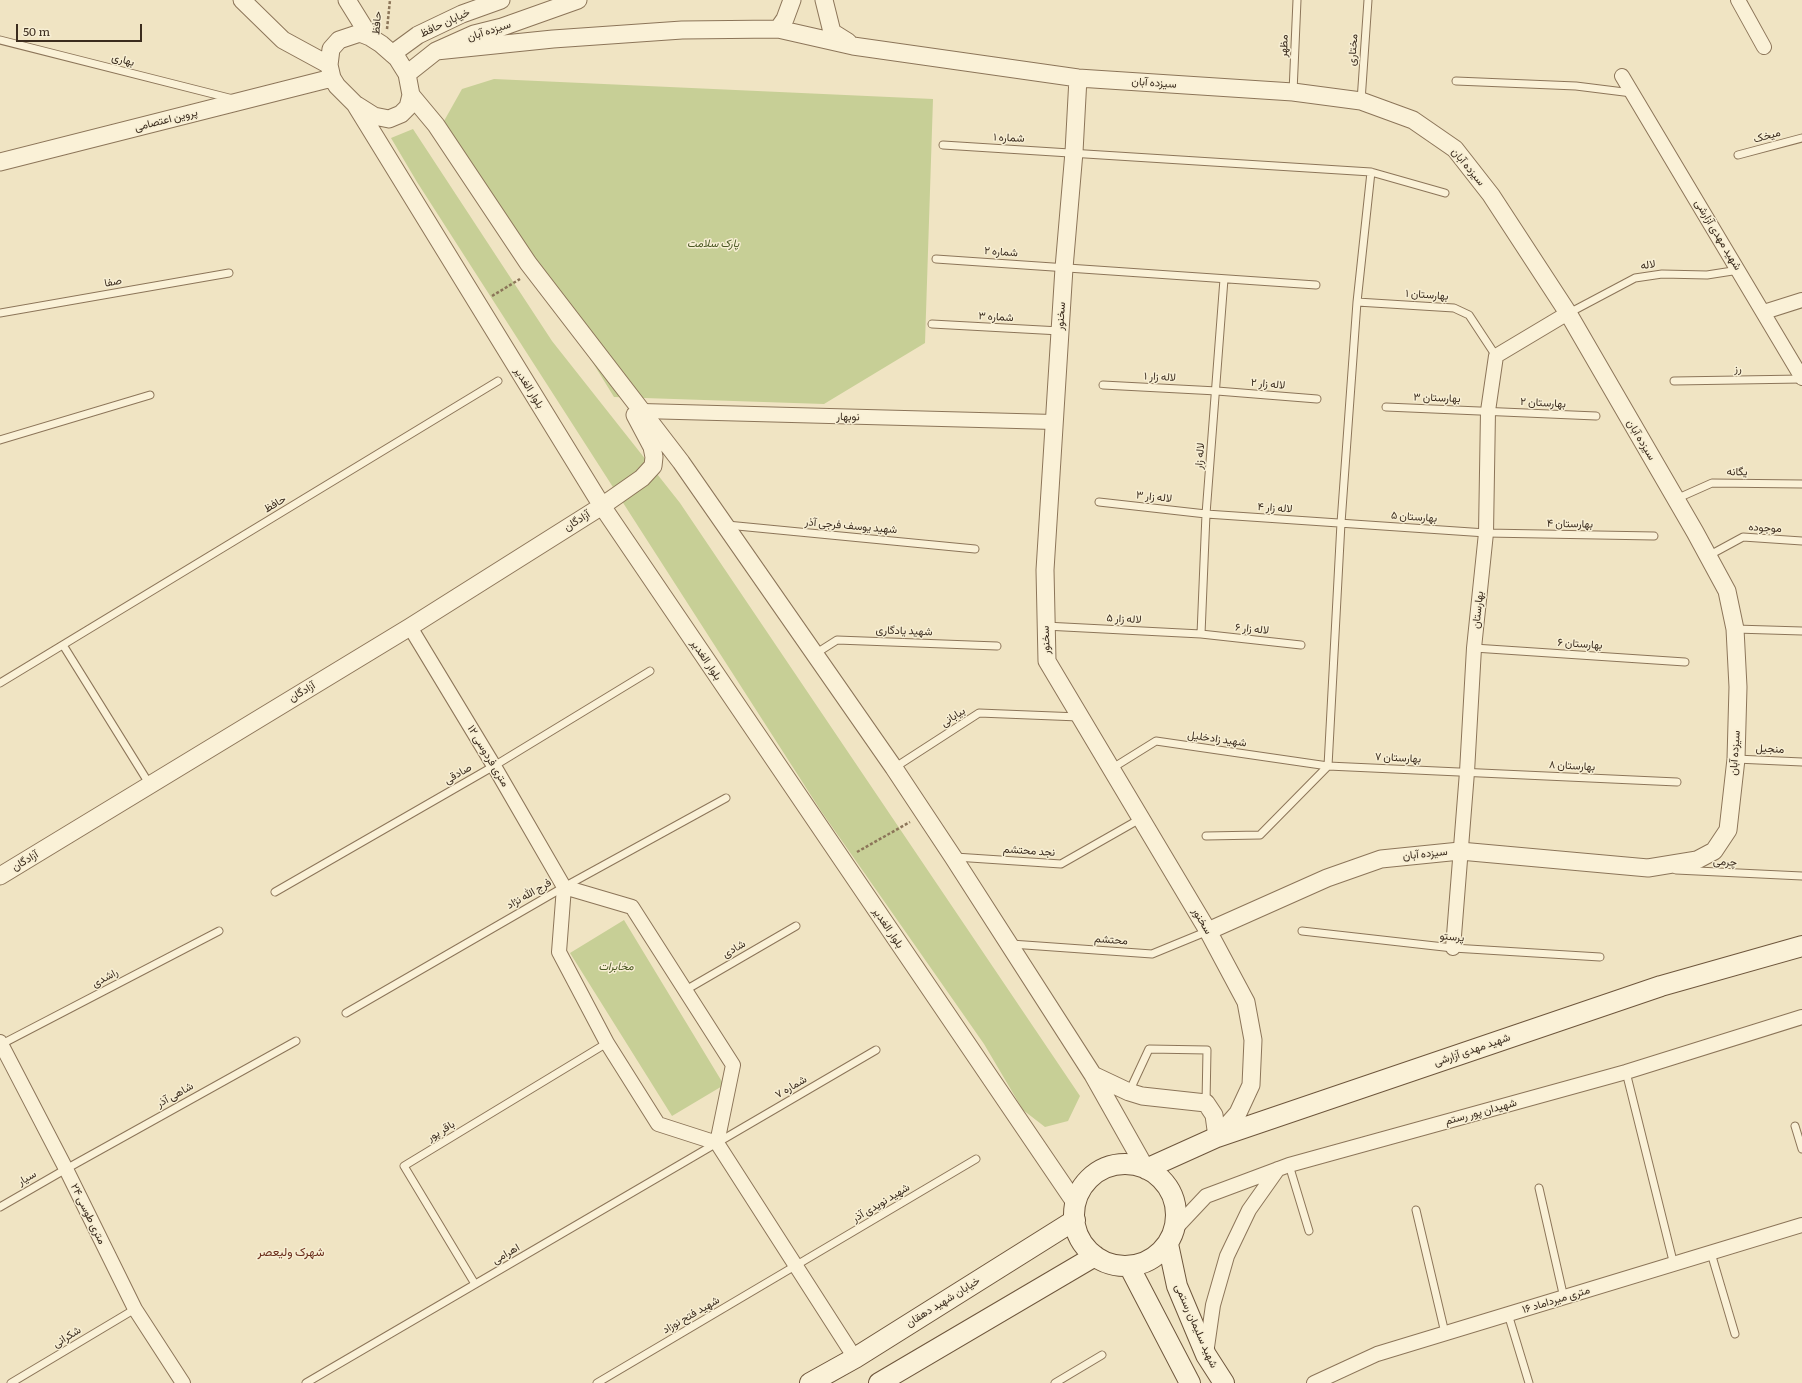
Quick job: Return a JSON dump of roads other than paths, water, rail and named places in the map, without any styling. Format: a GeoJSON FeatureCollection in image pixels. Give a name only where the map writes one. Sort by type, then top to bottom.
{"type":"FeatureCollection","features":[{"type":"Feature","properties":{"kind":"main road","name":"شهید مهدی آزارشی"},"geometry":{"type":"LineString","coordinates":[[1146,1169],[1217,1137],[1660,986],[1802,946]]}},
{"type":"Feature","properties":{"kind":"main road"},"geometry":{"type":"LineString","coordinates":[[1117,1165],[1132,1165],[1146,1169],[1167,1186],[1173,1196],[1176,1207],[1176,1219],[1171,1237],[1157,1255],[1144,1263],[1129,1266],[1114,1265],[1095,1256],[1085,1246],[1078,1233],[1075,1212],[1081,1190],[1090,1178],[1103,1170],[1117,1165]]}},
{"type":"Feature","properties":{"kind":"main road","name":"خیابان شهید دهقان"},"geometry":{"type":"LineString","coordinates":[[810,1383],[855,1358],[1075,1212]]}},
{"type":"Feature","properties":{"kind":"main road","name":"شهید سلیمان رستمی"},"geometry":{"type":"LineString","coordinates":[[1171,1237],[1177,1286],[1206,1354],[1224,1383]]}},
{"type":"Feature","properties":{"kind":"main road"},"geometry":{"type":"LineString","coordinates":[[878,1383],[1095,1256]]}},
{"type":"Feature","properties":{"kind":"main road"},"geometry":{"type":"LineString","coordinates":[[1129,1266],[1190,1383]]}},
{"type":"Feature","properties":{"kind":"street"},"geometry":{"type":"LineString","coordinates":[[242,0],[283,40],[331,72]]}},
{"type":"Feature","properties":{"kind":"street"},"geometry":{"type":"LineString","coordinates":[[347,0],[370,37]]}},
{"type":"Feature","properties":{"kind":"street","name":"خیابان حافظ"},"geometry":{"type":"LineString","coordinates":[[389,51],[462,14],[501,0]]}},
{"type":"Feature","properties":{"kind":"street","name":"سیزده آبان"},"geometry":{"type":"LineString","coordinates":[[407,74],[436,51],[474,34],[502,27],[578,0]]}},
{"type":"Feature","properties":{"kind":"street"},"geometry":{"type":"LineString","coordinates":[[778,29],[785,19],[792,0]]}},
{"type":"Feature","properties":{"kind":"street"},"geometry":{"type":"LineString","coordinates":[[824,0],[832,32],[853,46]]}},
{"type":"Feature","properties":{"kind":"street"},"geometry":{"type":"LineString","coordinates":[[1738,0],[1764,47]]}},
{"type":"Feature","properties":{"kind":"street","name":"سیزده آبان"},"geometry":{"type":"LineString","coordinates":[[436,51],[553,39],[682,30],[778,29],[853,46],[1078,78],[1293,92],[1361,101],[1413,120],[1455,149],[1491,195],[1568,313],[1676,499],[1727,591],[1735,629],[1738,687],[1736,758],[1728,830],[1714,851],[1697,860],[1648,868],[1460,851],[1381,859],[1328,878],[1208,931]]}},
{"type":"Feature","properties":{"kind":"street"},"geometry":{"type":"LineString","coordinates":[[360,33],[370,37],[397,58],[407,74],[411,95],[408,107],[401,114],[388,120],[374,116],[355,104],[338,86],[331,72],[331,49],[339,40],[360,33]]}},
{"type":"Feature","properties":{"kind":"street","name":"پروین اعتصامی"},"geometry":{"type":"LineString","coordinates":[[0,162],[240,101],[331,72]]}},
{"type":"Feature","properties":{"kind":"street","name":"شهید مهدی آزارشی"},"geometry":{"type":"LineString","coordinates":[[1622,76],[1764,312],[1802,379]]}},
{"type":"Feature","properties":{"kind":"street","name":"سخنور"},"geometry":{"type":"LineString","coordinates":[[1078,78],[1074,152],[1064,268],[1044,589],[1047,661],[1208,931],[1246,1002],[1253,1040],[1251,1086],[1238,1113],[1217,1137]]}},
{"type":"Feature","properties":{"kind":"street"},"geometry":{"type":"LineString","coordinates":[[411,95],[436,125],[533,271],[681,462],[894,768],[953,857],[1092,1075],[1146,1169]]}},
{"type":"Feature","properties":{"kind":"street","name":"بلوار الغدیر"},"geometry":{"type":"LineString","coordinates":[[355,104],[602,506],[843,860],[1075,1212]]}},
{"type":"Feature","properties":{"kind":"street"},"geometry":{"type":"LineString","coordinates":[[1764,312],[1802,300]]}},
{"type":"Feature","properties":{"kind":"street"},"geometry":{"type":"LineString","coordinates":[[1496,356],[1568,313]]}},
{"type":"Feature","properties":{"kind":"street","name":"بهارستان"},"geometry":{"type":"LineString","coordinates":[[1453,948],[1467,772],[1474,648],[1486,533],[1488,412],[1496,356]]}},
{"type":"Feature","properties":{"kind":"street","name":"آزادگان"},"geometry":{"type":"LineString","coordinates":[[0,876],[410,627],[602,506],[648,472],[653,466],[654,462],[652,447],[624,390]]}},
{"type":"Feature","properties":{"kind":"street","name":"نوبهار"},"geometry":{"type":"LineString","coordinates":[[642,412],[1054,422]]}},
{"type":"Feature","properties":{"kind":"street","name":"۱۲ متری فردوسی"},"geometry":{"type":"LineString","coordinates":[[410,627],[494,766],[564,887]]}},
{"type":"Feature","properties":{"kind":"street"},"geometry":{"type":"LineString","coordinates":[[717,1143],[733,1065],[684,991],[632,907],[564,887],[559,952],[606,1043],[658,1124],[717,1143],[855,1358]]}},
{"type":"Feature","properties":{"kind":"street","name":"شهیدان پور رستم"},"geometry":{"type":"LineString","coordinates":[[1171,1237],[1206,1196],[1283,1167],[1626,1072],[1802,1017]]}},
{"type":"Feature","properties":{"kind":"street","name":"۲۴ متری طوسی"},"geometry":{"type":"LineString","coordinates":[[1,1044],[66,1169],[135,1309],[183,1383]]}},
{"type":"Feature","properties":{"kind":"street"},"geometry":{"type":"LineString","coordinates":[[1092,1075],[1129,1092],[1142,1096],[1206,1103],[1214,1115],[1217,1137]]}},
{"type":"Feature","properties":{"kind":"street"},"geometry":{"type":"LineString","coordinates":[[1206,1354],[1213,1304],[1227,1256],[1249,1210],[1283,1167]]}},
{"type":"Feature","properties":{"kind":"street","name":"۱۶ متری میرداماد"},"geometry":{"type":"LineString","coordinates":[[1314,1383],[1377,1354],[1802,1226]]}},
{"type":"Feature","properties":{"kind":"lane","name":"مظهر"},"geometry":{"type":"LineString","coordinates":[[1293,92],[1297,0]]}},
{"type":"Feature","properties":{"kind":"lane","name":"مختاری"},"geometry":{"type":"LineString","coordinates":[[1361,101],[1368,0]]}},
{"type":"Feature","properties":{"kind":"lane","name":"بهاری"},"geometry":{"type":"LineString","coordinates":[[0,40],[240,101]]}},
{"type":"Feature","properties":{"kind":"lane"},"geometry":{"type":"LineString","coordinates":[[1456,81],[1576,86],[1633,93]]}},
{"type":"Feature","properties":{"kind":"lane","name":"میخک"},"geometry":{"type":"LineString","coordinates":[[1738,155],[1802,138]]}},
{"type":"Feature","properties":{"kind":"lane","name":"شماره ۱"},"geometry":{"type":"LineString","coordinates":[[943,145],[1074,152],[1371,172],[1445,193]]}},
{"type":"Feature","properties":{"kind":"lane"},"geometry":{"type":"LineString","coordinates":[[1206,836],[1260,835],[1328,766],[1341,523],[1357,302],[1371,172]]}},
{"type":"Feature","properties":{"kind":"lane","name":"شماره ۲"},"geometry":{"type":"LineString","coordinates":[[936,259],[1316,285]]}},
{"type":"Feature","properties":{"kind":"lane","name":"لاله"},"geometry":{"type":"LineString","coordinates":[[1568,313],[1635,278],[1662,274],[1707,274],[1739,270]]}},
{"type":"Feature","properties":{"kind":"lane","name":"صفا"},"geometry":{"type":"LineString","coordinates":[[0,313],[229,273]]}},
{"type":"Feature","properties":{"kind":"lane","name":"لاله زار"},"geometry":{"type":"LineString","coordinates":[[1201,634],[1206,514],[1217,391],[1224,279]]}},
{"type":"Feature","properties":{"kind":"lane","name":"بهارستان ۱"},"geometry":{"type":"LineString","coordinates":[[1357,302],[1454,308],[1469,315],[1496,356]]}},
{"type":"Feature","properties":{"kind":"lane","name":"شماره ۳"},"geometry":{"type":"LineString","coordinates":[[932,324],[1060,331]]}},
{"type":"Feature","properties":{"kind":"lane","name":"رز"},"geometry":{"type":"LineString","coordinates":[[1674,381],[1802,379]]}},
{"type":"Feature","properties":{"kind":"lane","name":"حافظ"},"geometry":{"type":"LineString","coordinates":[[0,683],[498,381]]}},
{"type":"Feature","properties":{"kind":"lane","name":"لاله زار ۱"},"geometry":{"type":"LineString","coordinates":[[1103,386],[1217,391]]}},
{"type":"Feature","properties":{"kind":"lane","name":"لاله زار ۲"},"geometry":{"type":"LineString","coordinates":[[1217,391],[1317,400]]}},
{"type":"Feature","properties":{"kind":"lane"},"geometry":{"type":"LineString","coordinates":[[0,440],[150,395]]}},
{"type":"Feature","properties":{"kind":"lane","name":"بهارستان ۳"},"geometry":{"type":"LineString","coordinates":[[1386,407],[1488,412]]}},
{"type":"Feature","properties":{"kind":"lane","name":"بهارستان ۲"},"geometry":{"type":"LineString","coordinates":[[1488,412],[1596,416]]}},
{"type":"Feature","properties":{"kind":"lane","name":"یگانه"},"geometry":{"type":"LineString","coordinates":[[1676,499],[1712,483],[1802,484]]}},
{"type":"Feature","properties":{"kind":"lane","name":"لاله زار ۳"},"geometry":{"type":"LineString","coordinates":[[1098,502],[1206,514]]}},
{"type":"Feature","properties":{"kind":"lane","name":"لاله زار ۴"},"geometry":{"type":"LineString","coordinates":[[1206,514],[1341,523]]}},
{"type":"Feature","properties":{"kind":"lane","name":"بهارستان ۵"},"geometry":{"type":"LineString","coordinates":[[1341,523],[1486,533]]}},
{"type":"Feature","properties":{"kind":"lane","name":"شهید یوسف فرجی آذر"},"geometry":{"type":"LineString","coordinates":[[725,525],[975,549]]}},
{"type":"Feature","properties":{"kind":"lane","name":"بهارستان ۴"},"geometry":{"type":"LineString","coordinates":[[1486,533],[1654,536]]}},
{"type":"Feature","properties":{"kind":"lane","name":"موجوده"},"geometry":{"type":"LineString","coordinates":[[1708,556],[1743,537],[1802,541]]}},
{"type":"Feature","properties":{"kind":"lane","name":"لاله زار ۵"},"geometry":{"type":"LineString","coordinates":[[1045,626],[1201,634]]}},
{"type":"Feature","properties":{"kind":"lane"},"geometry":{"type":"LineString","coordinates":[[1735,629],[1802,632]]}},
{"type":"Feature","properties":{"kind":"lane","name":"لاله زار ۶"},"geometry":{"type":"LineString","coordinates":[[1201,634],[1300,644]]}},
{"type":"Feature","properties":{"kind":"lane","name":"شهید یادگاری"},"geometry":{"type":"LineString","coordinates":[[815,654],[838,640],[997,646]]}},
{"type":"Feature","properties":{"kind":"lane"},"geometry":{"type":"LineString","coordinates":[[63,645],[150,784]]}},
{"type":"Feature","properties":{"kind":"lane","name":"بهارستان ۶"},"geometry":{"type":"LineString","coordinates":[[1474,648],[1685,662]]}},
{"type":"Feature","properties":{"kind":"lane","name":"صادقی"},"geometry":{"type":"LineString","coordinates":[[275,892],[494,766],[650,671]]}},
{"type":"Feature","properties":{"kind":"lane","name":"بیابانی"},"geometry":{"type":"LineString","coordinates":[[894,768],[980,713],[1080,717]]}},
{"type":"Feature","properties":{"kind":"lane","name":"شهید زادخلیل"},"geometry":{"type":"LineString","coordinates":[[1111,769],[1156,741],[1328,766]]}},
{"type":"Feature","properties":{"kind":"lane","name":"منجیل"},"geometry":{"type":"LineString","coordinates":[[1736,758],[1802,762]]}},
{"type":"Feature","properties":{"kind":"lane","name":"بهارستان ۷"},"geometry":{"type":"LineString","coordinates":[[1328,766],[1467,772]]}},
{"type":"Feature","properties":{"kind":"lane","name":"بهارستان ۸"},"geometry":{"type":"LineString","coordinates":[[1467,772],[1677,782]]}},
{"type":"Feature","properties":{"kind":"lane","name":"فرج الله نژاد"},"geometry":{"type":"LineString","coordinates":[[346,1013],[564,887],[726,798]]}},
{"type":"Feature","properties":{"kind":"lane","name":"نجد محتشم"},"geometry":{"type":"LineString","coordinates":[[953,857],[1061,864],[1140,819]]}},
{"type":"Feature","properties":{"kind":"lane","name":"چرمی"},"geometry":{"type":"LineString","coordinates":[[1648,868],[1802,876]]}},
{"type":"Feature","properties":{"kind":"lane","name":"شادی"},"geometry":{"type":"LineString","coordinates":[[684,991],[796,926]]}},
{"type":"Feature","properties":{"kind":"lane","name":"راشدی"},"geometry":{"type":"LineString","coordinates":[[1,1044],[219,931]]}},
{"type":"Feature","properties":{"kind":"lane","name":"محتشم"},"geometry":{"type":"LineString","coordinates":[[1009,944],[1152,954],[1208,931]]}},
{"type":"Feature","properties":{"kind":"lane","name":"پرستو"},"geometry":{"type":"LineString","coordinates":[[1302,931],[1453,948],[1600,957]]}},
{"type":"Feature","properties":{"kind":"lane","name":"شاهی آذر"},"geometry":{"type":"LineString","coordinates":[[66,1169],[296,1041]]}},
{"type":"Feature","properties":{"kind":"lane","name":"باقر پور"},"geometry":{"type":"LineString","coordinates":[[476,1284],[404,1166],[606,1043]]}},
{"type":"Feature","properties":{"kind":"lane"},"geometry":{"type":"LineString","coordinates":[[1129,1092],[1149,1049],[1207,1050],[1206,1103]]}},
{"type":"Feature","properties":{"kind":"lane","name":"شماره ۷"},"geometry":{"type":"LineString","coordinates":[[717,1143],[876,1050]]}},
{"type":"Feature","properties":{"kind":"lane"},"geometry":{"type":"LineString","coordinates":[[1626,1072],[1674,1265]]}},
{"type":"Feature","properties":{"kind":"lane"},"geometry":{"type":"LineString","coordinates":[[1795,1126],[1802,1150]]}},
{"type":"Feature","properties":{"kind":"lane","name":"اهرامی"},"geometry":{"type":"LineString","coordinates":[[306,1383],[717,1143]]}},
{"type":"Feature","properties":{"kind":"lane","name":"شهید نویدی آذر"},"geometry":{"type":"LineString","coordinates":[[796,1266],[976,1159]]}},
{"type":"Feature","properties":{"kind":"lane"},"geometry":{"type":"LineString","coordinates":[[1283,1167],[1309,1231]]}},
{"type":"Feature","properties":{"kind":"lane","name":"سیار"},"geometry":{"type":"LineString","coordinates":[[0,1207],[66,1169]]}},
{"type":"Feature","properties":{"kind":"lane"},"geometry":{"type":"LineString","coordinates":[[1539,1188],[1564,1298]]}},
{"type":"Feature","properties":{"kind":"lane"},"geometry":{"type":"LineString","coordinates":[[1416,1210],[1445,1333]]}},
{"type":"Feature","properties":{"kind":"lane"},"geometry":{"type":"LineString","coordinates":[[1711,1253],[1735,1334]]}},
{"type":"Feature","properties":{"kind":"lane","name":"شهید فتح نوزاد"},"geometry":{"type":"LineString","coordinates":[[597,1383],[796,1266]]}},
{"type":"Feature","properties":{"kind":"lane","name":"شکرانی"},"geometry":{"type":"LineString","coordinates":[[11,1383],[135,1309]]}},
{"type":"Feature","properties":{"kind":"lane"},"geometry":{"type":"LineString","coordinates":[[1508,1314],[1529,1383]]}},
{"type":"Feature","properties":{"kind":"lane"},"geometry":{"type":"LineString","coordinates":[[1055,1383],[1102,1355]]}},
{"type":"Feature","properties":{"kind":"district","name":"شهرک ولیعصر"},"geometry":{"type":"Point","coordinates":[291,1252]}},
{"type":"Feature","properties":{"kind":"park label","name":"پارک سلامت"},"geometry":{"type":"Point","coordinates":[713,244]}},
{"type":"Feature","properties":{"kind":"park label","name":"مخابرات"},"geometry":{"type":"Point","coordinates":[616,967]}}]}
